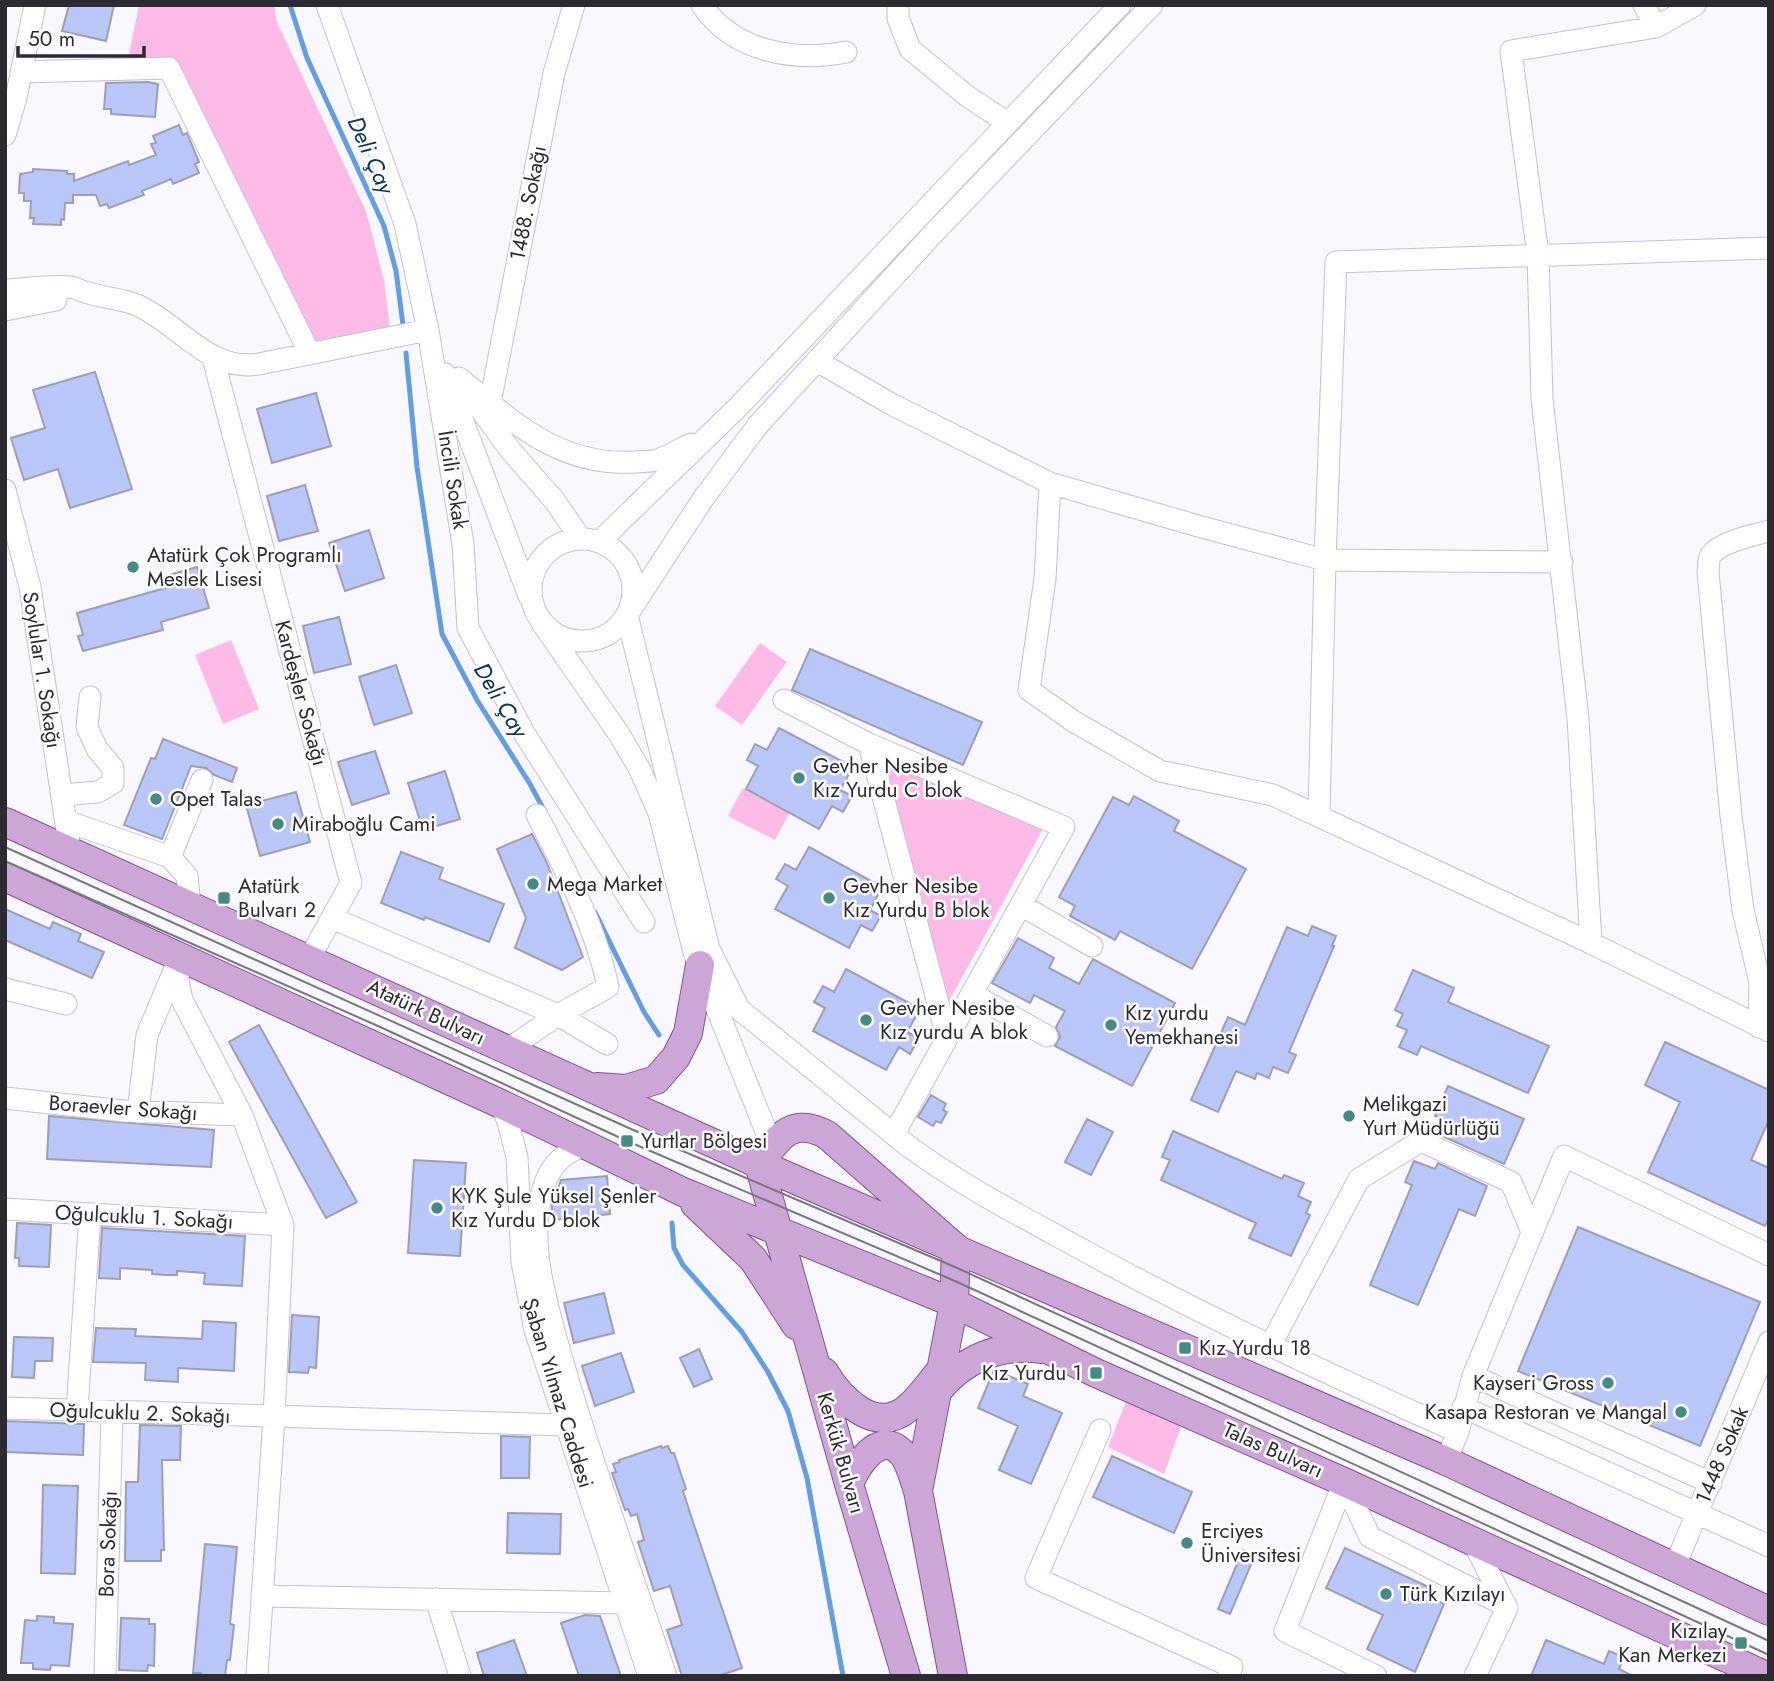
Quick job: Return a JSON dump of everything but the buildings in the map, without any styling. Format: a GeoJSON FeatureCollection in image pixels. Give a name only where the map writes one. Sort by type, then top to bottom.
{"type":"FeatureCollection","features":[{"type":"Feature","properties":{"kind":"main road","name":"Atatürk Bulvarı"},"geometry":{"type":"LineString","coordinates":[[5,822],[587,1086],[766,1155],[847,1201],[956,1248]]}},
{"type":"Feature","properties":{"kind":"main road"},"geometry":{"type":"LineString","coordinates":[[5,877],[501,1104],[683,1192],[778,1231]]}},
{"type":"Feature","properties":{"kind":"main road"},"geometry":{"type":"LineString","coordinates":[[587,1086],[626,1089],[656,1080],[676,1057],[688,1034],[700,965]]}},
{"type":"Feature","properties":{"kind":"main road"},"geometry":{"type":"LineString","coordinates":[[766,1155],[785,1132],[795,1128],[809,1128],[827,1136],[956,1248],[1446,1461],[1769,1611]]}},
{"type":"Feature","properties":{"kind":"main road","name":"Kerkük Bulvarı"},"geometry":{"type":"LineString","coordinates":[[766,1155],[778,1231],[906,1676]]}},
{"type":"Feature","properties":{"kind":"main road"},"geometry":{"type":"LineString","coordinates":[[683,1192],[752,1259],[813,1350],[826,1376],[842,1398],[861,1412],[877,1417],[892,1416],[908,1408],[940,1379],[987,1354],[1020,1348],[1051,1351]]}},
{"type":"Feature","properties":{"kind":"main road","name":"Talas Bulvarı"},"geometry":{"type":"LineString","coordinates":[[778,1231],[954,1303],[1096,1373],[1344,1482],[1766,1676]]}},
{"type":"Feature","properties":{"kind":"main road"},"geometry":{"type":"LineString","coordinates":[[918,1491],[954,1303],[956,1248]]}},
{"type":"Feature","properties":{"kind":"main road"},"geometry":{"type":"LineString","coordinates":[[849,1484],[857,1466],[869,1452],[889,1446],[902,1453],[918,1491],[953,1676]]}},
{"type":"Feature","properties":{"kind":"street"},"geometry":{"type":"LineString","coordinates":[[5,135],[11,97],[22,72],[35,5]]}},
{"type":"Feature","properties":{"kind":"street","name":"İncili Sokak"},"geometry":{"type":"LineString","coordinates":[[327,5],[405,224],[428,330],[463,544],[468,628],[524,733],[644,922]]}},
{"type":"Feature","properties":{"kind":"street","name":"1488. Sokağı"},"geometry":{"type":"LineString","coordinates":[[490,403],[554,73],[574,5]]}},
{"type":"Feature","properties":{"kind":"street"},"geometry":{"type":"LineString","coordinates":[[702,5],[724,28],[760,48],[798,56],[846,52]]}},
{"type":"Feature","properties":{"kind":"street"},"geometry":{"type":"LineString","coordinates":[[898,5],[898,18],[910,49],[967,96],[1008,123]]}},
{"type":"Feature","properties":{"kind":"street"},"geometry":{"type":"LineString","coordinates":[[1120,5],[706,438],[590,541],[564,543],[550,550],[539,562],[532,577],[531,593],[538,616],[562,637],[585,641],[601,638],[616,628],[703,499],[758,425],[931,236],[1152,5]]}},
{"type":"Feature","properties":{"kind":"street"},"geometry":{"type":"LineString","coordinates":[[1644,5],[1656,27]]}},
{"type":"Feature","properties":{"kind":"street"},"geometry":{"type":"LineString","coordinates":[[1591,943],[1578,719],[1542,399],[1538,255],[1511,51],[1656,27],[1695,5]]}},
{"type":"Feature","properties":{"kind":"street"},"geometry":{"type":"LineString","coordinates":[[22,72],[169,68],[310,355]]}},
{"type":"Feature","properties":{"kind":"street"},"geometry":{"type":"LineString","coordinates":[[1319,815],[1336,262],[1769,248]]}},
{"type":"Feature","properties":{"kind":"street"},"geometry":{"type":"LineString","coordinates":[[5,290],[72,287],[119,299],[167,322],[213,358],[223,363],[246,366],[428,330]]}},
{"type":"Feature","properties":{"kind":"street"},"geometry":{"type":"LineString","coordinates":[[5,310],[72,298],[85,292]]}},
{"type":"Feature","properties":{"kind":"street"},"geometry":{"type":"LineString","coordinates":[[428,330],[511,451],[590,541],[614,551],[626,564],[632,581],[632,598],[627,615],[709,949],[739,1009],[935,1166],[990,1200],[1108,1264],[1270,1346],[1458,1432]]}},
{"type":"Feature","properties":{"kind":"street"},"geometry":{"type":"LineString","coordinates":[[428,330],[538,616],[619,734],[640,770],[659,813],[700,965],[766,1155]]}},
{"type":"Feature","properties":{"kind":"street","name":"Kardeşler Sokağı"},"geometry":{"type":"LineString","coordinates":[[213,358],[351,883],[309,959]]}},
{"type":"Feature","properties":{"kind":"street"},"geometry":{"type":"LineString","coordinates":[[817,361],[893,405],[1050,483],[1325,560],[1562,562]]}},
{"type":"Feature","properties":{"kind":"street"},"geometry":{"type":"LineString","coordinates":[[459,377],[490,403],[552,446],[587,460],[624,463],[657,460],[706,438]]}},
{"type":"Feature","properties":{"kind":"street"},"geometry":{"type":"LineString","coordinates":[[1050,483],[1045,579],[1029,690],[1073,721],[1160,771],[1273,795],[1591,943],[1764,1029]]}},
{"type":"Feature","properties":{"kind":"street","name":"Soylular 1. Sokağı"},"geometry":{"type":"LineString","coordinates":[[5,490],[30,587],[70,850]]}},
{"type":"Feature","properties":{"kind":"street"},"geometry":{"type":"LineString","coordinates":[[1764,1029],[1760,983],[1741,897],[1708,572],[1710,557],[1714,552],[1726,545],[1769,531]]}},
{"type":"Feature","properties":{"kind":"street"},"geometry":{"type":"LineString","coordinates":[[62,795],[98,792],[113,783],[113,768],[97,749],[87,727],[90,697]]}},
{"type":"Feature","properties":{"kind":"street"},"geometry":{"type":"LineString","coordinates":[[784,700],[869,744],[1064,827],[947,1037],[888,1129]]}},
{"type":"Feature","properties":{"kind":"street"},"geometry":{"type":"LineString","coordinates":[[869,744],[947,1037]]}},
{"type":"Feature","properties":{"kind":"street"},"geometry":{"type":"LineString","coordinates":[[170,857],[202,780]]}},
{"type":"Feature","properties":{"kind":"street"},"geometry":{"type":"LineString","coordinates":[[507,1049],[558,1015],[608,987],[603,960],[571,882],[537,815]]}},
{"type":"Feature","properties":{"kind":"street"},"geometry":{"type":"LineString","coordinates":[[66,821],[170,857],[187,876],[190,905]]}},
{"type":"Feature","properties":{"kind":"street"},"geometry":{"type":"LineString","coordinates":[[1021,905],[1092,946]]}},
{"type":"Feature","properties":{"kind":"street"},"geometry":{"type":"LineString","coordinates":[[331,918],[558,1015],[607,1044]]}},
{"type":"Feature","properties":{"kind":"street"},"geometry":{"type":"LineString","coordinates":[[138,1112],[147,1035],[180,955]]}},
{"type":"Feature","properties":{"kind":"street"},"geometry":{"type":"LineString","coordinates":[[180,955],[178,980],[182,1000],[242,1115],[283,1225],[257,1676]]}},
{"type":"Feature","properties":{"kind":"street"},"geometry":{"type":"LineString","coordinates":[[5,989],[66,1004]]}},
{"type":"Feature","properties":{"kind":"street"},"geometry":{"type":"LineString","coordinates":[[971,994],[1047,1036]]}},
{"type":"Feature","properties":{"kind":"street","name":"Boraevler Sokağı"},"geometry":{"type":"LineString","coordinates":[[5,1098],[138,1112],[242,1115]]}},
{"type":"Feature","properties":{"kind":"street","name":"Şaban Yılmaz Caddesi"},"geometry":{"type":"LineString","coordinates":[[501,1104],[517,1157],[522,1262],[529,1306],[649,1676]]}},
{"type":"Feature","properties":{"kind":"street"},"geometry":{"type":"LineString","coordinates":[[1270,1346],[1359,1179],[1421,1141],[1511,1182],[1532,1232]]}},
{"type":"Feature","properties":{"kind":"street","name":"Şaban Yılmaz Caddesi"},"geometry":{"type":"LineString","coordinates":[[586,1145],[565,1155],[545,1180],[539,1208],[540,1270],[573,1401],[666,1676]]}},
{"type":"Feature","properties":{"kind":"street"},"geometry":{"type":"LineString","coordinates":[[1446,1461],[1458,1432],[1472,1376],[1564,1156],[1769,1255]]}},
{"type":"Feature","properties":{"kind":"street","name":"Oğulcuklu 1. Sokağı"},"geometry":{"type":"LineString","coordinates":[[5,1209],[283,1225]]}},
{"type":"Feature","properties":{"kind":"street"},"geometry":{"type":"LineString","coordinates":[[77,1410],[90,1214]]}},
{"type":"Feature","properties":{"kind":"street","name":"1448 Sokak"},"geometry":{"type":"LineString","coordinates":[[1675,1568],[1769,1342]]}},
{"type":"Feature","properties":{"kind":"street"},"geometry":{"type":"LineString","coordinates":[[1472,1376],[1711,1483]]}},
{"type":"Feature","properties":{"kind":"street"},"geometry":{"type":"LineString","coordinates":[[1463,1407],[1769,1546]]}},
{"type":"Feature","properties":{"kind":"street","name":"Oğulcuklu 2. Sokağı"},"geometry":{"type":"LineString","coordinates":[[5,1408],[566,1425]]}},
{"type":"Feature","properties":{"kind":"street","name":"Bora Sokağı"},"geometry":{"type":"LineString","coordinates":[[105,1676],[112,1412]]}},
{"type":"Feature","properties":{"kind":"street"},"geometry":{"type":"LineString","coordinates":[[1100,1430],[1036,1578],[1232,1667],[1228,1676]]}},
{"type":"Feature","properties":{"kind":"street"},"geometry":{"type":"LineString","coordinates":[[1344,1482],[1370,1537],[1496,1601]]}},
{"type":"Feature","properties":{"kind":"street"},"geometry":{"type":"LineString","coordinates":[[1344,1482],[1285,1631],[1376,1676]]}},
{"type":"Feature","properties":{"kind":"street"},"geometry":{"type":"LineString","coordinates":[[1472,1540],[1507,1608],[1475,1676]]}},
{"type":"Feature","properties":{"kind":"street"},"geometry":{"type":"LineString","coordinates":[[262,1596],[625,1603]]}},
{"type":"Feature","properties":{"kind":"street"},"geometry":{"type":"LineString","coordinates":[[436,1599],[460,1676]]}},
{"type":"Feature","properties":{"kind":"shaded area"},"geometry":{"type":"Polygon","coordinates":[[[139,5],[274,5],[277,22],[366,211],[384,280],[391,337],[316,349],[186,80],[124,78],[139,5]]]}},
{"type":"Feature","properties":{"kind":"shaded area"},"geometry":{"type":"Polygon","coordinates":[[[231,640],[259,709],[223,724],[195,655],[231,640]]]}},
{"type":"Feature","properties":{"kind":"shaded area"},"geometry":{"type":"Polygon","coordinates":[[[760,643],[787,662],[742,725],[715,706],[760,643]]]}},
{"type":"Feature","properties":{"kind":"shaded area"},"geometry":{"type":"Polygon","coordinates":[[[874,750],[1044,827],[945,1009],[874,750]]]}},
{"type":"Feature","properties":{"kind":"shaded area"},"geometry":{"type":"Polygon","coordinates":[[[743,788],[790,812],[775,840],[728,816],[743,788]]]}},
{"type":"Feature","properties":{"kind":"shaded area"},"geometry":{"type":"Polygon","coordinates":[[[1127,1399],[1182,1424],[1164,1474],[1108,1447],[1127,1399]]]}},
{"type":"Feature","properties":{"kind":"waterway","name":"Deli Çay"},"geometry":{"type":"LineString","coordinates":[[290,5],[307,58],[384,226],[396,271],[403,325]]}},
{"type":"Feature","properties":{"kind":"waterway","name":"Deli Çay"},"geometry":{"type":"LineString","coordinates":[[406,353],[417,467],[442,634],[477,700],[544,810]]}},
{"type":"Feature","properties":{"kind":"waterway","name":"Deli Çay"},"geometry":{"type":"LineString","coordinates":[[595,912],[644,1012],[659,1035]]}},
{"type":"Feature","properties":{"kind":"waterway"},"geometry":{"type":"LineString","coordinates":[[672,1223],[674,1248],[683,1265],[742,1332],[768,1372],[788,1411],[807,1478],[843,1676]]}},
{"type":"Feature","properties":{"kind":"tram line"},"geometry":{"type":"LineString","coordinates":[[5,847],[631,1129],[955,1267],[1769,1641]]}},
{"type":"Feature","properties":{"kind":"tram line"},"geometry":{"type":"LineString","coordinates":[[5,861],[378,1026],[627,1141],[955,1281],[1769,1655]]}},
{"type":"Feature","properties":{"kind":"place","name":"Atatürk Çok Programlı Meslek Lisesi"},"geometry":{"type":"Point","coordinates":[133,567]}},
{"type":"Feature","properties":{"kind":"place","name":"Gevher Nesibe Kız Yurdu C blok"},"geometry":{"type":"Point","coordinates":[799,778]}},
{"type":"Feature","properties":{"kind":"place","name":"Opet Talas"},"geometry":{"type":"Point","coordinates":[156,799]}},
{"type":"Feature","properties":{"kind":"place","name":"Miraboğlu Cami"},"geometry":{"type":"Point","coordinates":[278,824]}},
{"type":"Feature","properties":{"kind":"place","name":"Mega Market"},"geometry":{"type":"Point","coordinates":[533,884]}},
{"type":"Feature","properties":{"kind":"place","name":"Atatürk Bulvarı 2"},"geometry":{"type":"Point","coordinates":[224,898]}},
{"type":"Feature","properties":{"kind":"place","name":"Gevher Nesibe Kız Yurdu B blok"},"geometry":{"type":"Point","coordinates":[829,898]}},
{"type":"Feature","properties":{"kind":"place","name":"Gevher Nesibe Kız yurdu A blok"},"geometry":{"type":"Point","coordinates":[866,1020]}},
{"type":"Feature","properties":{"kind":"place","name":"Kız yurdu Yemekhanesi"},"geometry":{"type":"Point","coordinates":[1111,1025]}},
{"type":"Feature","properties":{"kind":"place","name":"Melikgazi Yurt Müdürlüğü"},"geometry":{"type":"Point","coordinates":[1349,1116]}},
{"type":"Feature","properties":{"kind":"place","name":"Yurtlar Bölgesi"},"geometry":{"type":"Point","coordinates":[627,1141]}},
{"type":"Feature","properties":{"kind":"place","name":"KYK Şule Yüksel Şenler Kız Yurdu D blok"},"geometry":{"type":"Point","coordinates":[437,1208]}},
{"type":"Feature","properties":{"kind":"place","name":"Kız Yurdu 18"},"geometry":{"type":"Point","coordinates":[1185,1348]}},
{"type":"Feature","properties":{"kind":"place","name":"Kız Yurdu 1"},"geometry":{"type":"Point","coordinates":[1096,1373]}},
{"type":"Feature","properties":{"kind":"place","name":"Kayseri Gross"},"geometry":{"type":"Point","coordinates":[1608,1383]}},
{"type":"Feature","properties":{"kind":"place","name":"Kasapa Restoran ve Mangal"},"geometry":{"type":"Point","coordinates":[1681,1412]}},
{"type":"Feature","properties":{"kind":"place","name":"Erciyes Üniversitesi"},"geometry":{"type":"Point","coordinates":[1187,1543]}},
{"type":"Feature","properties":{"kind":"place","name":"Türk Kızılayı"},"geometry":{"type":"Point","coordinates":[1386,1594]}},
{"type":"Feature","properties":{"kind":"place","name":"Kızılay Kan Merkezi"},"geometry":{"type":"Point","coordinates":[1741,1643]}}]}
